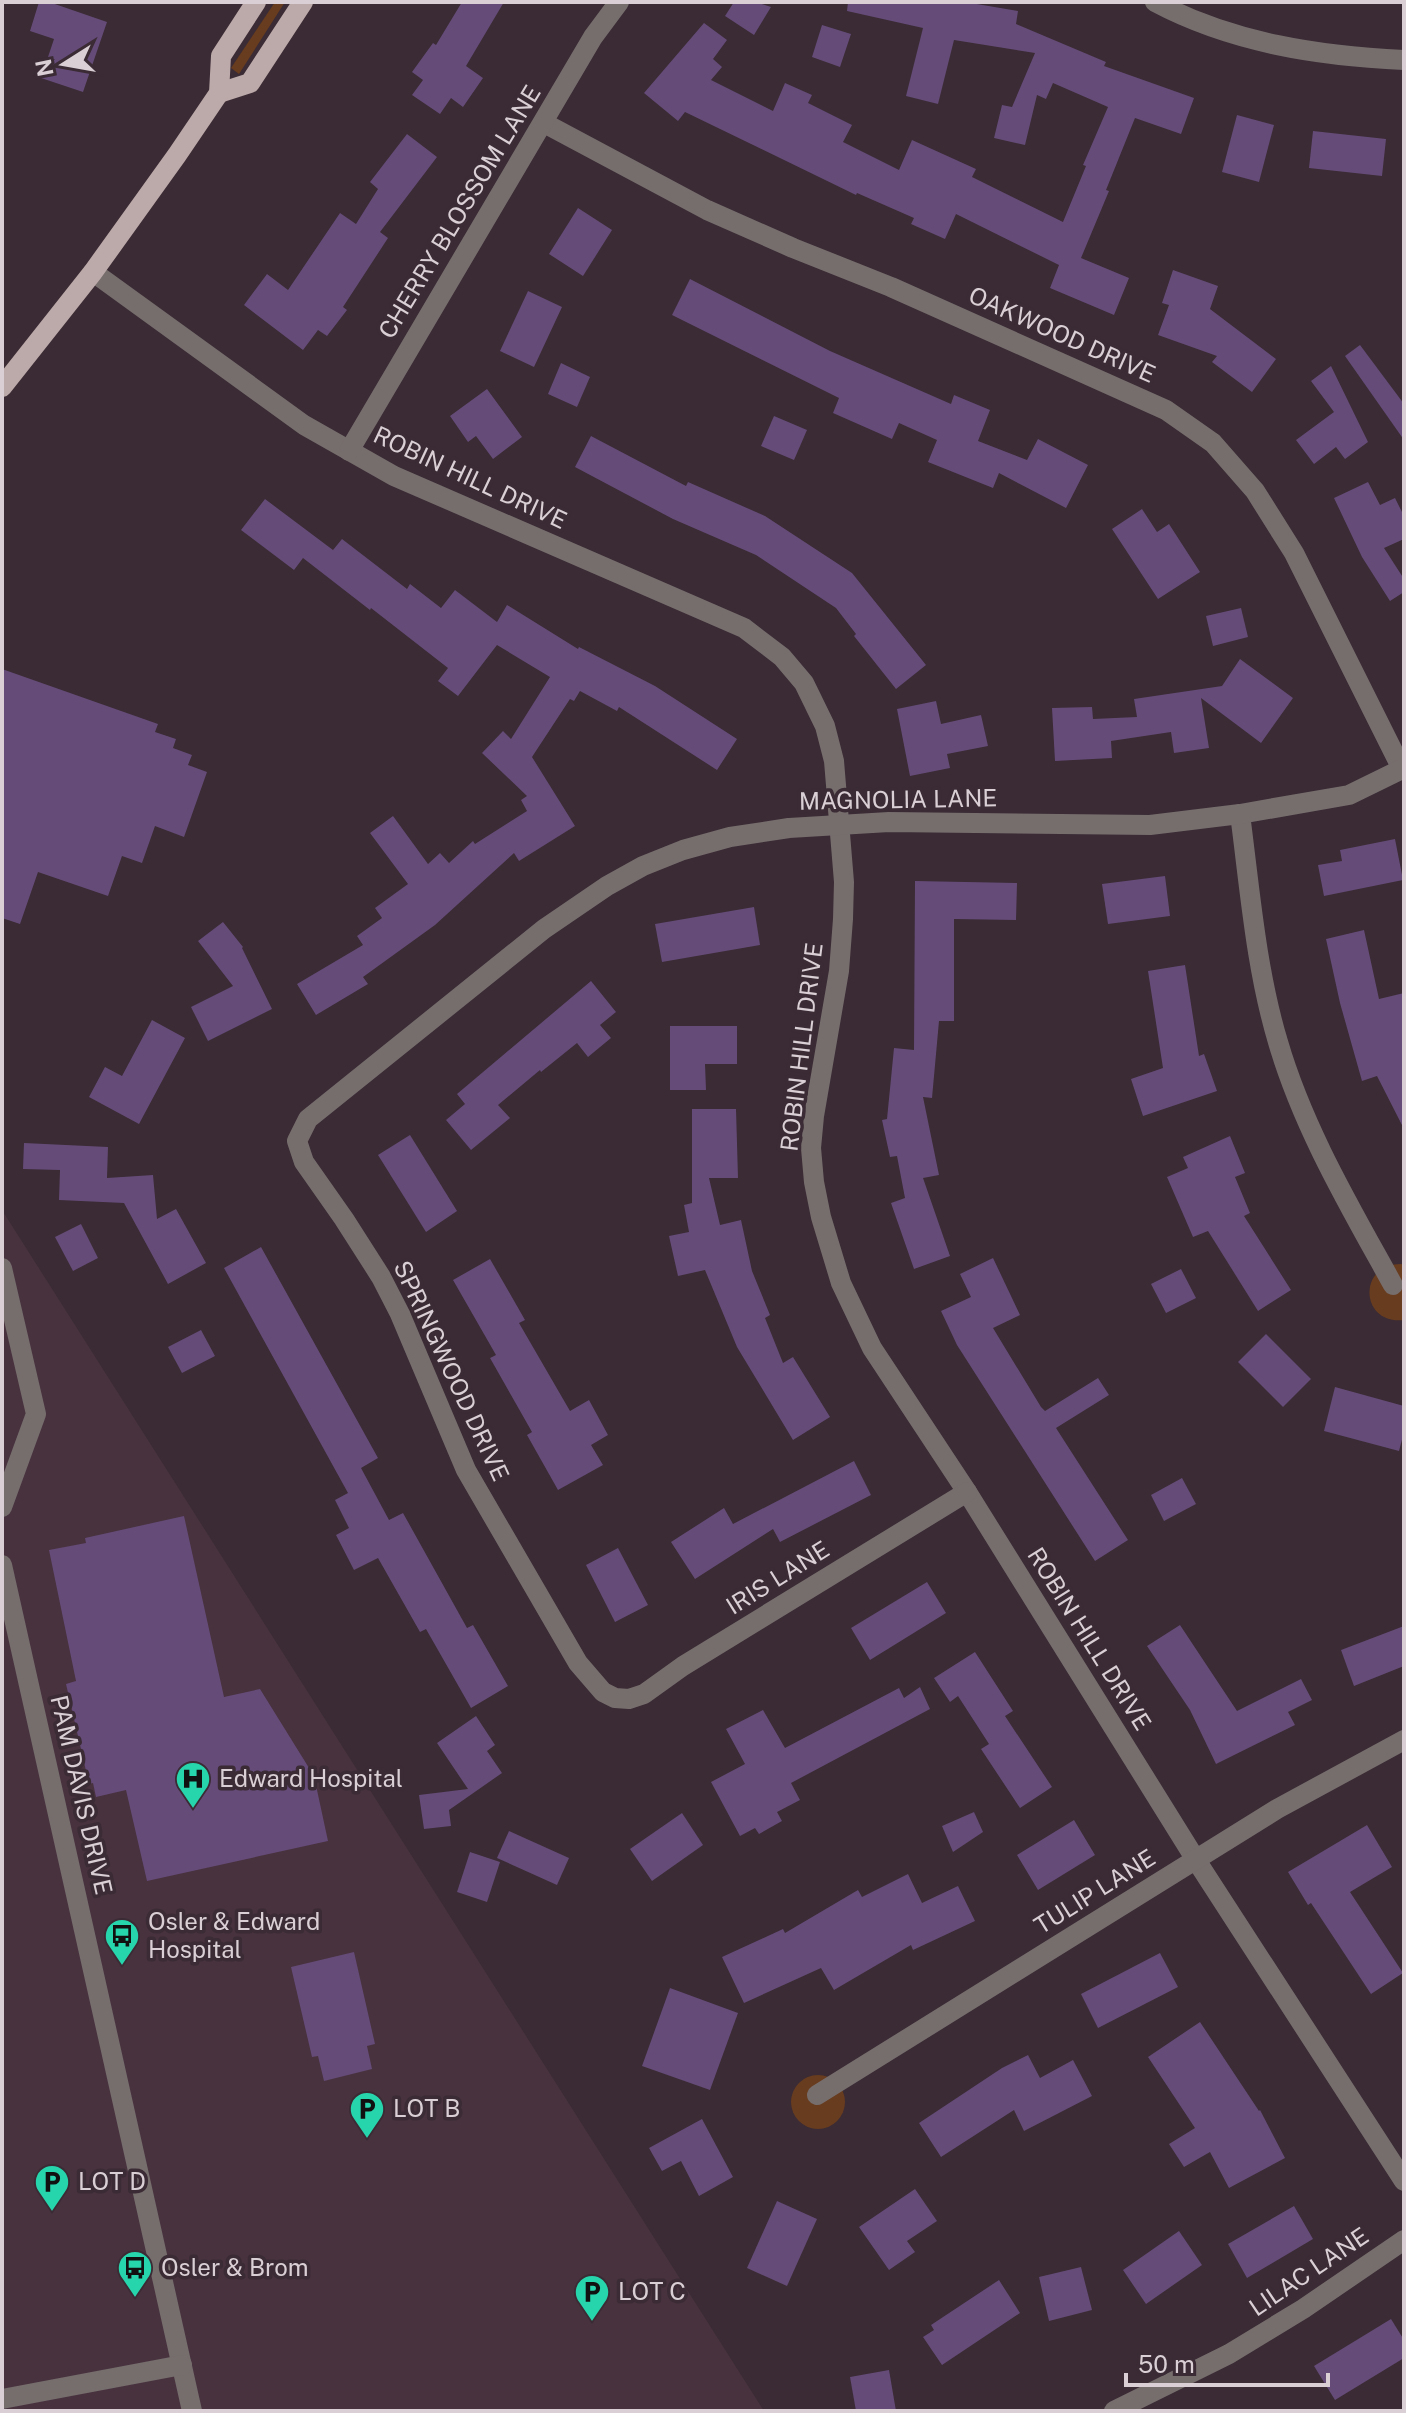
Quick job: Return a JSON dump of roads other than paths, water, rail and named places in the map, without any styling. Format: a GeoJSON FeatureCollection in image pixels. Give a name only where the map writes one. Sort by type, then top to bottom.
{"type":"FeatureCollection","features":[{"type":"Feature","properties":{"kind":"main road"},"geometry":{"type":"LineString","coordinates":[[2,387],[93,272],[219,93],[221,56],[256,2]]}},
{"type":"Feature","properties":{"kind":"main road"},"geometry":{"type":"LineString","coordinates":[[219,93],[250,83],[303,2]]}},
{"type":"Feature","properties":{"kind":"street","name":"CHERRY BLOSSOM LANE"},"geometry":{"type":"LineString","coordinates":[[349,451],[593,37],[619,2]]}},
{"type":"Feature","properties":{"kind":"street"},"geometry":{"type":"LineString","coordinates":[[1159,3],[1194,21],[1245,37],[1310,52],[1404,60]]}},
{"type":"Feature","properties":{"kind":"street","name":"OAKWOOD DRIVE"},"geometry":{"type":"LineString","coordinates":[[544,123],[707,210],[891,287],[1166,410],[1213,443],[1255,491],[1294,553],[1403,769]]}},
{"type":"Feature","properties":{"kind":"street","name":"ROBIN HILL DRIVE"},"geometry":{"type":"LineString","coordinates":[[93,272],[304,425],[422,489],[744,628],[782,657],[804,683],[825,726],[834,761],[844,882],[839,971],[811,1148],[816,1194],[841,1283],[872,1348],[967,1492],[1196,1860],[1404,2181]]}},
{"type":"Feature","properties":{"kind":"street","name":"MAGNOLIA LANE"},"geometry":{"type":"LineString","coordinates":[[297,1141],[308,1119],[544,929],[607,886],[643,866],[683,850],[730,837],[789,828],[889,822],[1150,825],[1240,814],[1349,795],[1403,769]]}},
{"type":"Feature","properties":{"kind":"street"},"geometry":{"type":"LineString","coordinates":[[1240,814],[1262,975],[1278,1043],[1298,1098],[1333,1175],[1393,1285]]}},
{"type":"Feature","properties":{"kind":"street","name":"SPRINGWOOD DRIVE"},"geometry":{"type":"LineString","coordinates":[[297,1141],[304,1162],[381,1277],[400,1314],[466,1470],[578,1663],[603,1692],[615,1698]]}},
{"type":"Feature","properties":{"kind":"street"},"geometry":{"type":"LineString","coordinates":[[2,1268],[36,1414],[2,1507]]}},
{"type":"Feature","properties":{"kind":"street","name":"IRIS LANE"},"geometry":{"type":"LineString","coordinates":[[615,1698],[629,1699],[644,1694],[683,1666],[967,1492]]}},
{"type":"Feature","properties":{"kind":"street","name":"PAM DAVIS DRIVE"},"geometry":{"type":"LineString","coordinates":[[2,1565],[192,2411]]}},
{"type":"Feature","properties":{"kind":"street","name":"TULIP LANE"},"geometry":{"type":"LineString","coordinates":[[817,2095],[1277,1809],[1404,1740]]}},
{"type":"Feature","properties":{"kind":"street","name":"LILAC LANE"},"geometry":{"type":"LineString","coordinates":[[1114,2411],[1229,2354],[1303,2309],[1404,2240]]}},
{"type":"Feature","properties":{"kind":"street"},"geometry":{"type":"LineString","coordinates":[[2,2399],[182,2365]]}},
{"type":"Feature","properties":{"kind":"place","name":"Edward Hospital"},"geometry":{"type":"Point","coordinates":[193,1810]}},
{"type":"Feature","properties":{"kind":"place","name":"Osler & Edward Hospital"},"geometry":{"type":"Point","coordinates":[122,1967]}},
{"type":"Feature","properties":{"kind":"place","name":"LOT B"},"geometry":{"type":"Point","coordinates":[367,2140]}},
{"type":"Feature","properties":{"kind":"place","name":"LOT D"},"geometry":{"type":"Point","coordinates":[52,2213]}},
{"type":"Feature","properties":{"kind":"place","name":"Osler & Brom"},"geometry":{"type":"Point","coordinates":[135,2299]}},
{"type":"Feature","properties":{"kind":"place","name":"LOT C"},"geometry":{"type":"Point","coordinates":[592,2323]}}]}
